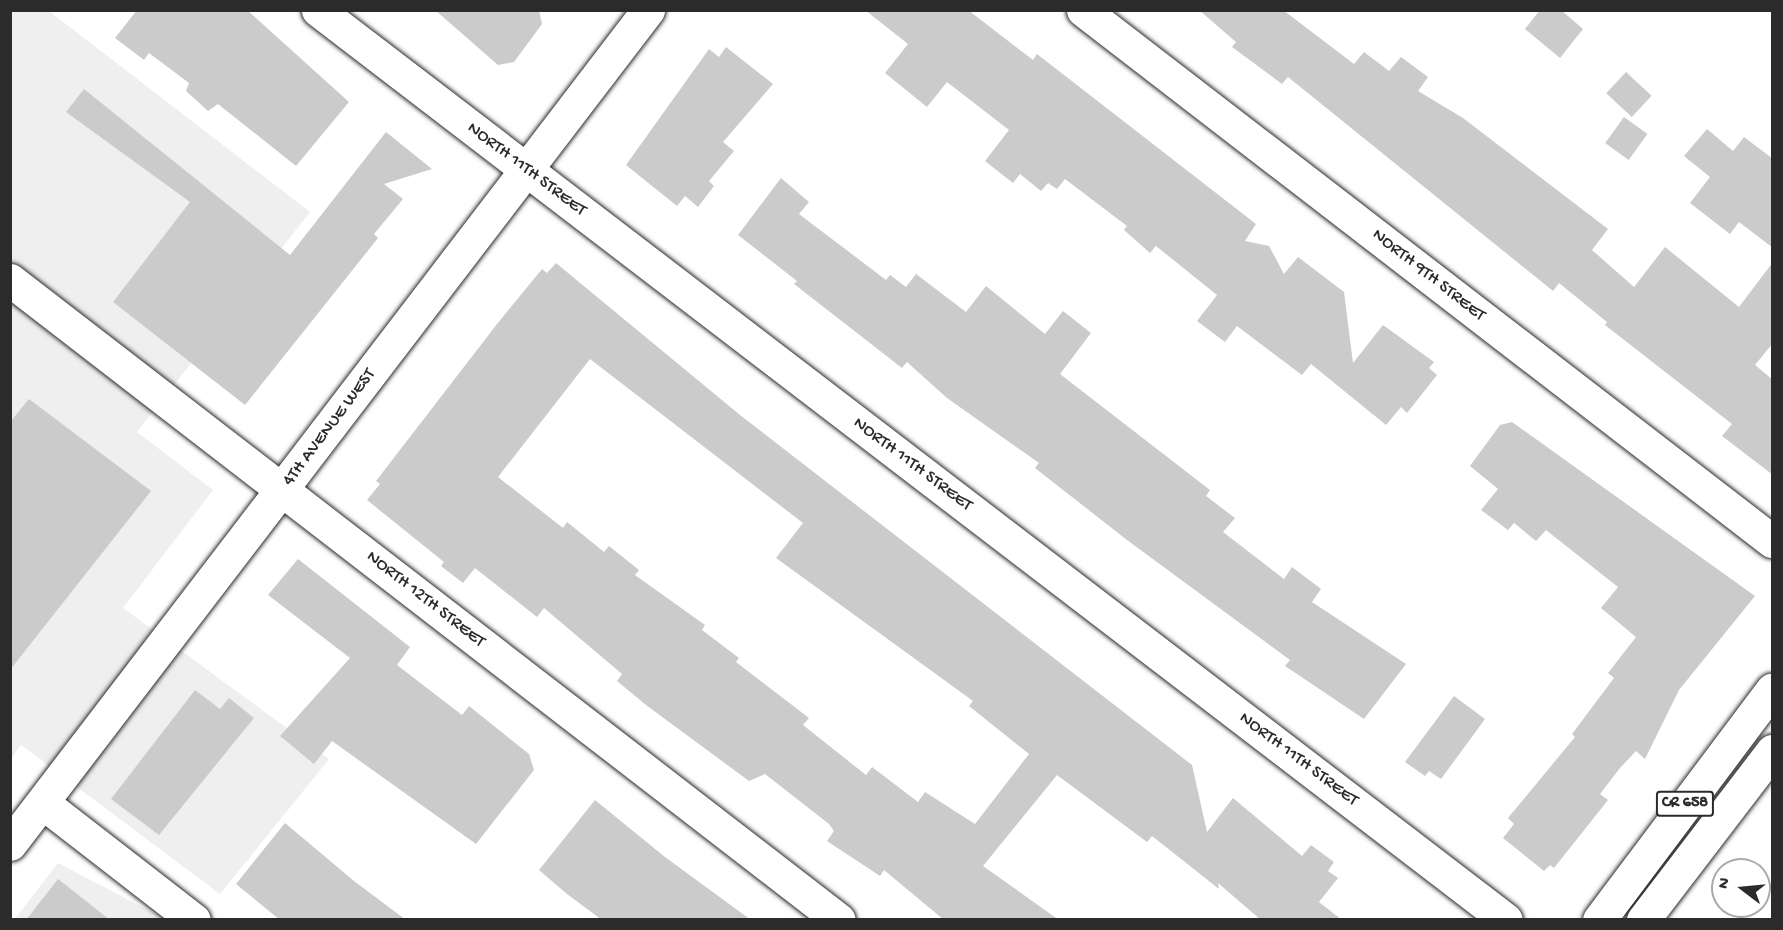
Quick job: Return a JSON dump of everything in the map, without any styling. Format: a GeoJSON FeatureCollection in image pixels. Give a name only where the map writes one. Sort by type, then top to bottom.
{"type":"FeatureCollection","features":[{"type":"Feature","properties":{"kind":"street","name":"NORTH 11TH STREET"},"geometry":{"type":"LineString","coordinates":[[318,10],[1506,920]]}},
{"type":"Feature","properties":{"kind":"street","name":"4TH AVENUE WEST"},"geometry":{"type":"LineString","coordinates":[[10,844],[648,10]]}},
{"type":"Feature","properties":{"kind":"street","name":"NORTH 9TH STREET"},"geometry":{"type":"LineString","coordinates":[[1083,10],[1773,541]]}},
{"type":"Feature","properties":{"kind":"street","name":"NORTH 12TH STREET"},"geometry":{"type":"LineString","coordinates":[[10,280],[839,920]]}},
{"type":"Feature","properties":{"kind":"street","name":"CR 658"},"geometry":{"type":"LineString","coordinates":[[1599,920],[1773,690]]}},
{"type":"Feature","properties":{"kind":"street","name":"CR 658"},"geometry":{"type":"LineString","coordinates":[[1643,920],[1773,751]]}},
{"type":"Feature","properties":{"kind":"street"},"geometry":{"type":"LineString","coordinates":[[43,803],[194,920]]}},
{"type":"Feature","properties":{"kind":"shaded area"},"geometry":{"type":"Polygon","coordinates":[[[11,11],[49,11],[310,212],[137,432],[213,490],[123,608],[329,759],[220,894],[21,745],[11,759],[11,11]]]}},
{"type":"Feature","properties":{"kind":"shaded area"},"geometry":{"type":"Polygon","coordinates":[[[58,863],[165,919],[14,920],[58,863]]]}},
{"type":"Feature","properties":{"kind":"building"},"geometry":{"type":"Polygon","coordinates":[[[137,10],[247,10],[349,102],[296,166],[218,104],[208,111],[186,91],[189,83],[149,53],[144,60],[115,38],[137,10]]]}},
{"type":"Feature","properties":{"kind":"building"},"geometry":{"type":"Polygon","coordinates":[[[435,10],[539,10],[542,24],[514,62],[498,65],[435,10]]]}},
{"type":"Feature","properties":{"kind":"building"},"geometry":{"type":"Polygon","coordinates":[[[865,10],[968,10],[1033,60],[1037,54],[1256,224],[1245,241],[1269,246],[1284,274],[1298,257],[1344,292],[1353,363],[1383,325],[1434,362],[1429,368],[1437,375],[1407,413],[1401,407],[1386,425],[1311,364],[1302,375],[1237,326],[1225,342],[1197,321],[1217,295],[1156,246],[1150,253],[1124,230],[1127,226],[1065,179],[1057,189],[1048,183],[1041,191],[1020,174],[1013,183],[985,161],[1009,130],[947,82],[927,107],[885,73],[908,44],[865,10]]]}},
{"type":"Feature","properties":{"kind":"building"},"geometry":{"type":"Polygon","coordinates":[[[1199,10],[1283,10],[1354,64],[1364,52],[1389,71],[1401,57],[1428,77],[1418,91],[1463,118],[1608,229],[1592,250],[1634,287],[1665,247],[1739,307],[1773,262],[1773,343],[1755,365],[1773,380],[1773,475],[1722,436],[1732,424],[1605,325],[1607,322],[1559,283],[1553,291],[1288,77],[1282,84],[1232,47],[1236,42],[1199,10]]]}},
{"type":"Feature","properties":{"kind":"building"},"geometry":{"type":"Polygon","coordinates":[[[1540,10],[1561,10],[1583,29],[1560,58],[1525,29],[1540,10]]]}},
{"type":"Feature","properties":{"kind":"building"},"geometry":{"type":"Polygon","coordinates":[[[726,47],[773,84],[723,142],[734,151],[709,181],[714,186],[698,207],[685,196],[677,206],[626,165],[709,49],[719,57],[726,47]]]}},
{"type":"Feature","properties":{"kind":"building"},"geometry":{"type":"Polygon","coordinates":[[[1626,72],[1652,96],[1632,117],[1606,93],[1626,72]]]}},
{"type":"Feature","properties":{"kind":"building"},"geometry":{"type":"Polygon","coordinates":[[[84,89],[290,255],[386,132],[432,169],[384,184],[403,199],[374,234],[378,238],[245,405],[113,302],[190,202],[66,112],[84,89]]]}},
{"type":"Feature","properties":{"kind":"building"},"geometry":{"type":"Polygon","coordinates":[[[1624,117],[1647,134],[1629,160],[1605,143],[1624,117]]]}},
{"type":"Feature","properties":{"kind":"building"},"geometry":{"type":"Polygon","coordinates":[[[1707,129],[1733,151],[1744,137],[1773,159],[1773,248],[1739,222],[1730,234],[1690,203],[1710,177],[1684,156],[1707,129]]]}},
{"type":"Feature","properties":{"kind":"building"},"geometry":{"type":"Polygon","coordinates":[[[781,178],[809,202],[799,214],[886,280],[890,275],[906,287],[916,274],[966,312],[986,286],[1045,334],[1063,311],[1091,333],[1060,374],[1210,490],[1206,496],[1235,518],[1223,532],[1284,579],[1292,567],[1321,589],[1312,602],[1406,664],[1364,719],[1285,666],[1290,660],[1127,540],[1035,468],[1039,463],[947,398],[907,362],[902,368],[794,284],[797,281],[738,235],[781,178]]]}},
{"type":"Feature","properties":{"kind":"building"},"geometry":{"type":"Polygon","coordinates":[[[556,263],[740,415],[1192,765],[1207,832],[1233,798],[1302,856],[1311,845],[1334,862],[1328,871],[1338,878],[1319,902],[1342,920],[1261,920],[1218,883],[1219,889],[1152,836],[1147,842],[1057,775],[983,866],[1059,920],[944,920],[884,870],[880,876],[827,841],[834,831],[829,824],[765,774],[749,781],[646,705],[617,681],[622,674],[544,608],[537,617],[475,568],[463,583],[441,566],[444,562],[367,500],[380,484],[376,481],[497,324],[542,269],[547,273],[556,263]],[[590,359],[498,477],[563,528],[567,522],[604,552],[609,546],[639,570],[635,575],[705,625],[702,630],[739,658],[736,662],[809,718],[803,725],[866,775],[872,767],[918,802],[925,792],[975,824],[1029,754],[969,706],[973,701],[776,558],[803,523],[590,359]]]}},
{"type":"Feature","properties":{"kind":"building"},"geometry":{"type":"Polygon","coordinates":[[[29,399],[151,491],[10,670],[10,422],[29,399]]]}},
{"type":"Feature","properties":{"kind":"building"},"geometry":{"type":"Polygon","coordinates":[[[1512,422],[1755,596],[1679,690],[1645,759],[1636,751],[1620,768],[1600,794],[1608,800],[1554,868],[1550,865],[1544,871],[1503,838],[1514,824],[1508,818],[1575,737],[1572,734],[1614,678],[1608,673],[1636,637],[1601,608],[1618,587],[1546,530],[1536,541],[1514,523],[1508,530],[1481,510],[1498,489],[1470,466],[1500,425],[1512,422]]]}},
{"type":"Feature","properties":{"kind":"building"},"geometry":{"type":"Polygon","coordinates":[[[298,559],[410,647],[397,665],[462,715],[469,706],[529,754],[534,770],[476,844],[332,741],[314,764],[280,736],[350,658],[268,595],[298,559]]]}},
{"type":"Feature","properties":{"kind":"building"},"geometry":{"type":"Polygon","coordinates":[[[195,690],[220,709],[229,698],[254,718],[159,835],[111,799],[195,690]]]}},
{"type":"Feature","properties":{"kind":"building"},"geometry":{"type":"Polygon","coordinates":[[[1454,696],[1485,719],[1441,779],[1429,771],[1425,776],[1405,762],[1454,696]]]}},
{"type":"Feature","properties":{"kind":"building"},"geometry":{"type":"Polygon","coordinates":[[[595,800],[665,857],[751,920],[602,920],[567,894],[539,870],[595,800]]]}},
{"type":"Feature","properties":{"kind":"building"},"geometry":{"type":"Polygon","coordinates":[[[285,823],[354,881],[406,920],[280,920],[236,884],[285,823]]]}},
{"type":"Feature","properties":{"kind":"building"},"geometry":{"type":"Polygon","coordinates":[[[58,879],[110,920],[26,920],[58,879]]]}}]}
